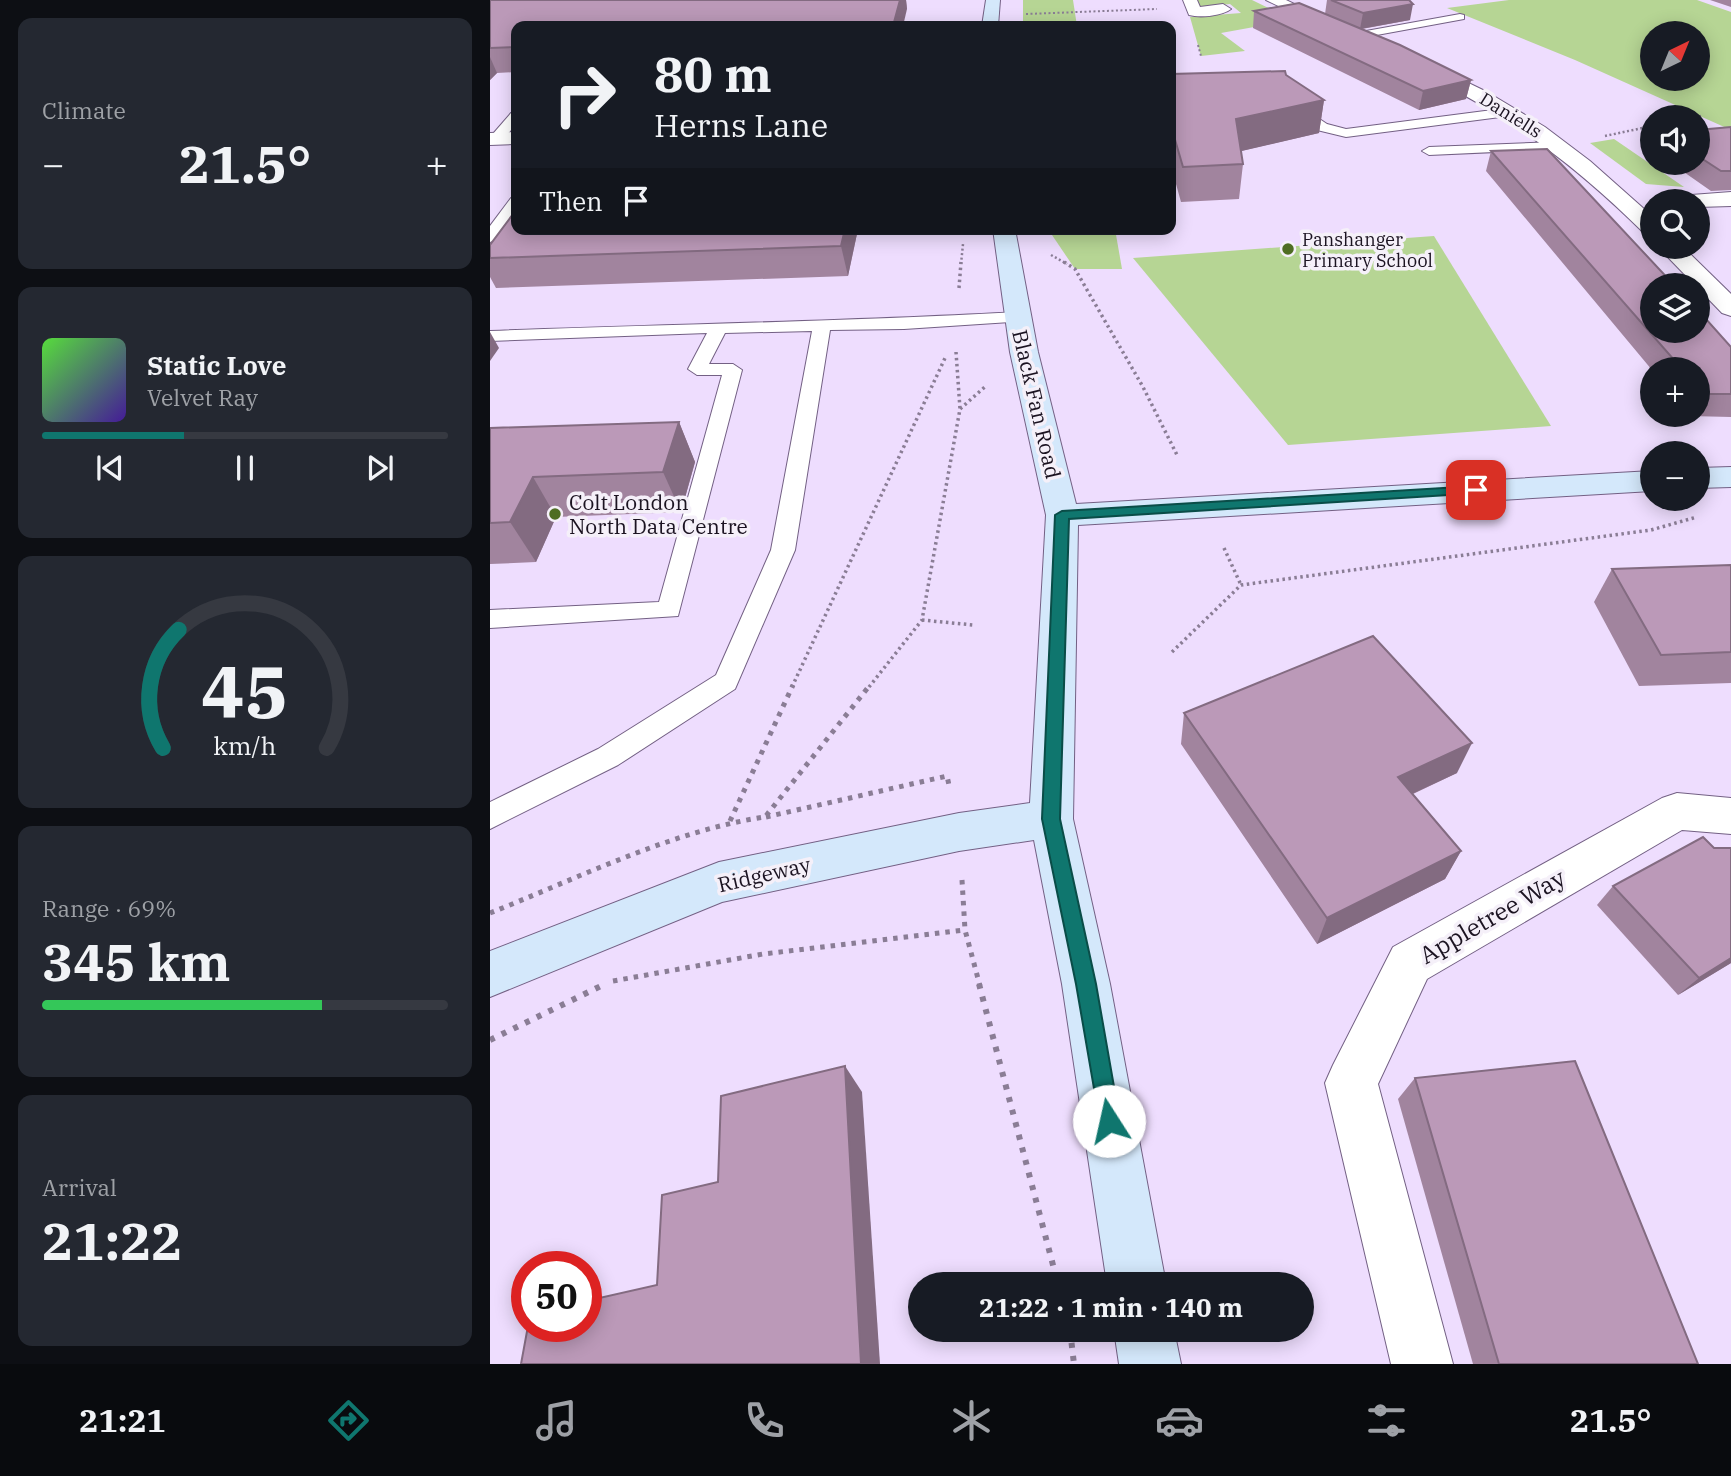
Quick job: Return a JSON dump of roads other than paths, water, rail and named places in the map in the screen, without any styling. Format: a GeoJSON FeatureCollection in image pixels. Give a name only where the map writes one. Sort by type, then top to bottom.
{"type":"FeatureCollection","features":[{"type":"Feature","properties":{"kind":"main road"},"geometry":{"type":"LineString","coordinates":[[991,21],[993,0]]}},
{"type":"Feature","properties":{"kind":"main road","name":"Black Fan Road"},"geometry":{"type":"LineString","coordinates":[[1005,235],[1024,352],[1062,515],[1051,819],[1086,984],[1134,1272]]}},
{"type":"Feature","properties":{"kind":"main road"},"geometry":{"type":"LineString","coordinates":[[1710,478],[1731,477]]}},
{"type":"Feature","properties":{"kind":"main road"},"geometry":{"type":"LineString","coordinates":[[1062,515],[1640,482]]}},
{"type":"Feature","properties":{"kind":"main road","name":"Ridgeway"},"geometry":{"type":"LineString","coordinates":[[490,974],[719,882],[959,832],[1051,819]]}},
{"type":"Feature","properties":{"kind":"main road"},"geometry":{"type":"LineString","coordinates":[[1146,1342],[1150,1364]]}},
{"type":"Feature","properties":{"kind":"street"},"geometry":{"type":"LineString","coordinates":[[1273,0],[1381,47]]}},
{"type":"Feature","properties":{"kind":"street"},"geometry":{"type":"LineString","coordinates":[[1191,4],[1194,12],[1223,9]]}},
{"type":"Feature","properties":{"kind":"street","name":"Daniells"},"geometry":{"type":"LineString","coordinates":[[1406,57],[1508,112],[1557,146],[1640,217]]}},
{"type":"Feature","properties":{"kind":"street"},"geometry":{"type":"LineString","coordinates":[[1710,200],[1731,199]]}},
{"type":"Feature","properties":{"kind":"street"},"geometry":{"type":"LineString","coordinates":[[1628,205],[1640,204]]}},
{"type":"Feature","properties":{"kind":"street"},"geometry":{"type":"LineString","coordinates":[[1682,259],[1731,308]]}},
{"type":"Feature","properties":{"kind":"street","name":"Appletree Way"},"geometry":{"type":"LineString","coordinates":[[1422,1364],[1351,1083],[1410,963],[1677,811],[1731,816]]}},
{"type":"Feature","properties":{"kind":"lane"},"geometry":{"type":"LineString","coordinates":[[1355,36],[1460,18]]}},
{"type":"Feature","properties":{"kind":"lane"},"geometry":{"type":"LineString","coordinates":[[1288,102],[1322,127],[1346,133],[1508,112]]}},
{"type":"Feature","properties":{"kind":"lane"},"geometry":{"type":"LineString","coordinates":[[501,138],[511,123]]}},
{"type":"Feature","properties":{"kind":"lane"},"geometry":{"type":"LineString","coordinates":[[1429,151],[1557,146]]}},
{"type":"Feature","properties":{"kind":"lane"},"geometry":{"type":"LineString","coordinates":[[490,237],[511,208]]}},
{"type":"Feature","properties":{"kind":"lane"},"geometry":{"type":"LineString","coordinates":[[490,336],[719,327],[904,324],[1018,317]]}},
{"type":"Feature","properties":{"kind":"lane"},"geometry":{"type":"LineString","coordinates":[[490,816],[608,757],[726,682],[783,550],[822,325]]}},
{"type":"Feature","properties":{"kind":"lane"},"geometry":{"type":"LineString","coordinates":[[490,619],[669,610],[733,370],[697,369],[719,327]]}},
{"type":"Feature","properties":{"kind":"place","name":"Panshanger Primary School"},"geometry":{"type":"Point","coordinates":[1288,249]}},
{"type":"Feature","properties":{"kind":"place","name":"Colt London North Data Centre"},"geometry":{"type":"Point","coordinates":[555,514]}}]}
